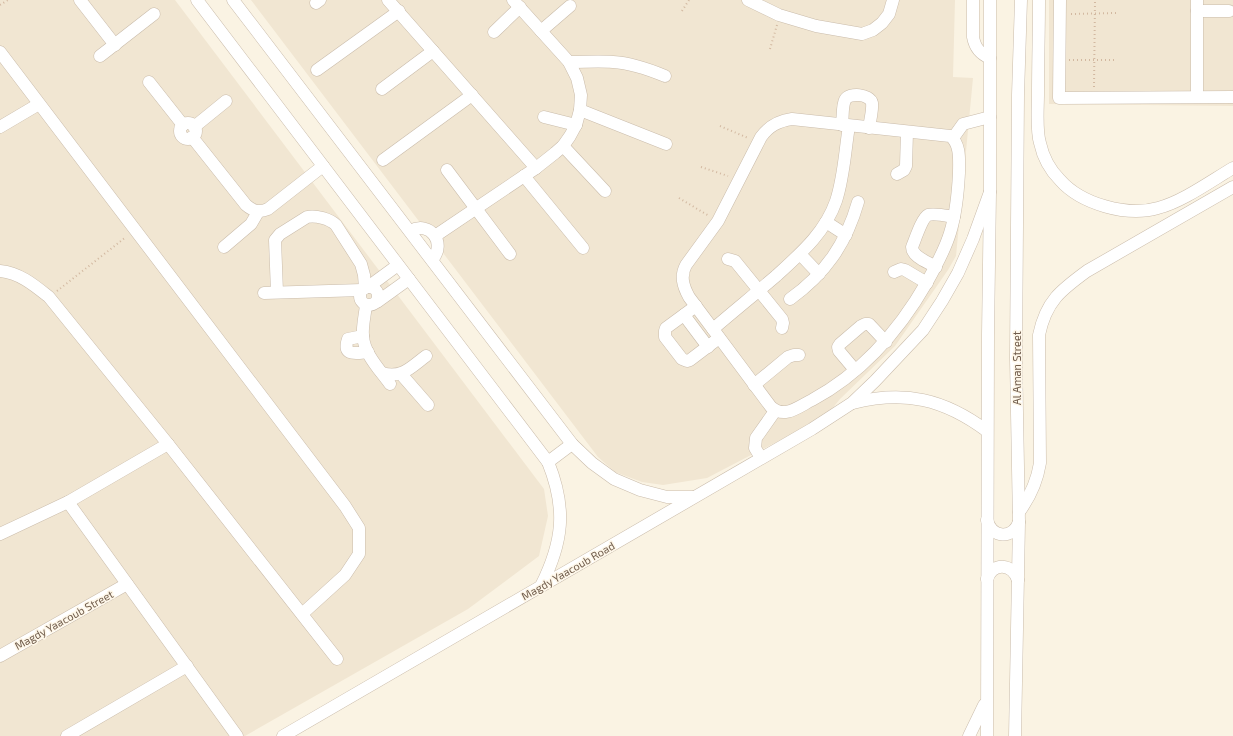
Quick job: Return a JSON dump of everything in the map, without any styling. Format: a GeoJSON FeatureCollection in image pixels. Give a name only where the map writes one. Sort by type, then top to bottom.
{"type":"FeatureCollection","features":[{"type":"Feature","properties":{"kind":"street"},"geometry":{"type":"LineString","coordinates":[[80,0],[115,45]]}},
{"type":"Feature","properties":{"kind":"street"},"geometry":{"type":"LineString","coordinates":[[197,0],[548,462],[556,480],[560,502],[560,524],[557,546],[553,560],[541,586]]}},
{"type":"Feature","properties":{"kind":"street"},"geometry":{"type":"LineString","coordinates":[[233,0],[572,444],[592,463],[614,479],[640,490],[667,497],[694,497]]}},
{"type":"Feature","properties":{"kind":"street"},"geometry":{"type":"LineString","coordinates":[[388,0],[536,168]]}},
{"type":"Feature","properties":{"kind":"street"},"geometry":{"type":"LineString","coordinates":[[748,0],[780,15],[816,26],[862,34],[873,30],[882,24],[889,14],[893,0]]}},
{"type":"Feature","properties":{"kind":"street"},"geometry":{"type":"LineString","coordinates":[[973,0],[972,37],[980,52],[990,58]]}},
{"type":"Feature","properties":{"kind":"street"},"geometry":{"type":"LineString","coordinates":[[987,736],[987,431],[990,192],[990,0]]}},
{"type":"Feature","properties":{"kind":"street","name":"Al Aman Street"},"geometry":{"type":"LineString","coordinates":[[1015,736],[1019,517],[1016,358],[1018,95],[1021,0]]}},
{"type":"Feature","properties":{"kind":"street"},"geometry":{"type":"LineString","coordinates":[[1039,0],[1039,142],[1048,165],[1060,181],[1079,195],[1099,204],[1128,211],[1143,211],[1157,209],[1171,204],[1233,168]]}},
{"type":"Feature","properties":{"kind":"street"},"geometry":{"type":"LineString","coordinates":[[1060,0],[1059,98],[1197,96],[1233,97]]}},
{"type":"Feature","properties":{"kind":"street"},"geometry":{"type":"LineString","coordinates":[[435,236],[536,168],[563,146],[576,125],[580,110],[581,96],[577,78],[569,62],[542,31],[516,4],[494,32]]}},
{"type":"Feature","properties":{"kind":"street"},"geometry":{"type":"LineString","coordinates":[[1197,96],[1197,5],[1229,11]]}},
{"type":"Feature","properties":{"kind":"street"},"geometry":{"type":"LineString","coordinates":[[542,31],[570,6]]}},
{"type":"Feature","properties":{"kind":"street"},"geometry":{"type":"LineString","coordinates":[[317,70],[398,12]]}},
{"type":"Feature","properties":{"kind":"street"},"geometry":{"type":"LineString","coordinates":[[100,56],[154,14]]}},
{"type":"Feature","properties":{"kind":"street"},"geometry":{"type":"LineString","coordinates":[[382,89],[433,51]]}},
{"type":"Feature","properties":{"kind":"street"},"geometry":{"type":"LineString","coordinates":[[0,52],[345,506],[359,528],[359,554],[349,570],[302,614]]}},
{"type":"Feature","properties":{"kind":"street"},"geometry":{"type":"LineString","coordinates":[[569,62],[614,62],[648,69],[664,76]]}},
{"type":"Feature","properties":{"kind":"street"},"geometry":{"type":"LineString","coordinates":[[149,82],[190,130],[251,210],[258,212],[268,209],[323,166]]}},
{"type":"Feature","properties":{"kind":"street"},"geometry":{"type":"LineString","coordinates":[[383,160],[472,95]]}},
{"type":"Feature","properties":{"kind":"street"},"geometry":{"type":"LineString","coordinates":[[696,306],[666,328],[665,331],[665,337],[684,360],[690,360],[708,347],[716,333],[759,290],[810,244],[826,222],[836,201],[841,180],[845,125],[844,103],[846,98],[851,95],[864,96],[869,99],[872,103],[869,128]]}},
{"type":"Feature","properties":{"kind":"street"},"geometry":{"type":"LineString","coordinates":[[190,130],[226,101]]}},
{"type":"Feature","properties":{"kind":"street"},"geometry":{"type":"LineString","coordinates":[[0,127],[39,104]]}},
{"type":"Feature","properties":{"kind":"street"},"geometry":{"type":"LineString","coordinates":[[580,110],[666,144]]}},
{"type":"Feature","properties":{"kind":"street"},"geometry":{"type":"LineString","coordinates":[[544,117],[576,125]]}},
{"type":"Feature","properties":{"kind":"street"},"geometry":{"type":"LineString","coordinates":[[953,138],[963,124],[990,117]]}},
{"type":"Feature","properties":{"kind":"street"},"geometry":{"type":"LineString","coordinates":[[792,119],[908,132],[950,136],[957,144],[959,165],[954,217],[946,245],[936,267],[905,318],[877,352],[840,382],[819,396],[791,412],[780,413],[775,411],[770,407],[696,306],[685,289],[682,277],[683,270],[718,222],[761,137],[774,124],[792,119]]}},
{"type":"Feature","properties":{"kind":"street"},"geometry":{"type":"LineString","coordinates":[[897,174],[904,170],[906,166],[908,132]]}},
{"type":"Feature","properties":{"kind":"street"},"geometry":{"type":"LineString","coordinates":[[563,146],[605,191]]}},
{"type":"Feature","properties":{"kind":"street"},"geometry":{"type":"LineString","coordinates":[[447,170],[510,254]]}},
{"type":"Feature","properties":{"kind":"street"},"geometry":{"type":"LineString","coordinates":[[524,176],[583,248]]}},
{"type":"Feature","properties":{"kind":"street"},"geometry":{"type":"LineString","coordinates":[[987,520],[991,529],[998,534],[1011,532],[1018,526],[1019,517],[1031,494],[1038,474],[1040,452],[1039,335],[1042,323],[1052,302],[1068,285],[1087,272],[1233,187]]}},
{"type":"Feature","properties":{"kind":"street","name":"Magdy Yaacoub Road"},"geometry":{"type":"LineString","coordinates":[[283,736],[762,458],[852,403],[923,330],[942,301],[958,273],[973,239],[990,192]]}},
{"type":"Feature","properties":{"kind":"street"},"geometry":{"type":"LineString","coordinates":[[790,299],[819,274],[834,256],[846,235],[858,202]]}},
{"type":"Feature","properties":{"kind":"street"},"geometry":{"type":"LineString","coordinates":[[224,247],[250,224],[258,212]]}},
{"type":"Feature","properties":{"kind":"street"},"geometry":{"type":"LineString","coordinates":[[277,292],[275,240],[280,234],[307,217],[312,216],[331,221],[336,225],[361,264],[364,275],[365,289]]}},
{"type":"Feature","properties":{"kind":"street"},"geometry":{"type":"LineString","coordinates":[[936,267],[915,255],[912,251],[912,246],[924,219],[928,216],[954,217]]}},
{"type":"Feature","properties":{"kind":"street"},"geometry":{"type":"LineString","coordinates":[[826,222],[846,235]]}},
{"type":"Feature","properties":{"kind":"street"},"geometry":{"type":"LineString","coordinates":[[410,231],[413,229],[422,228],[435,236],[438,249],[432,260]]}},
{"type":"Feature","properties":{"kind":"street"},"geometry":{"type":"LineString","coordinates":[[800,254],[819,274]]}},
{"type":"Feature","properties":{"kind":"street"},"geometry":{"type":"LineString","coordinates":[[728,259],[735,261],[782,318],[782,328]]}},
{"type":"Feature","properties":{"kind":"street"},"geometry":{"type":"LineString","coordinates":[[371,304],[361,300],[360,297],[365,289],[398,265]]}},
{"type":"Feature","properties":{"kind":"street"},"geometry":{"type":"LineString","coordinates":[[894,272],[901,269],[905,270],[927,283]]}},
{"type":"Feature","properties":{"kind":"street"},"geometry":{"type":"LineString","coordinates":[[0,271],[7,272],[30,281],[49,297],[168,444],[337,659]]}},
{"type":"Feature","properties":{"kind":"street"},"geometry":{"type":"LineString","coordinates":[[390,384],[368,352],[363,336],[371,304],[409,279]]}},
{"type":"Feature","properties":{"kind":"street"},"geometry":{"type":"LineString","coordinates":[[264,293],[365,289],[372,287],[377,292],[379,299],[371,304]]}},
{"type":"Feature","properties":{"kind":"street"},"geometry":{"type":"LineString","coordinates":[[684,315],[708,347]]}},
{"type":"Feature","properties":{"kind":"street"},"geometry":{"type":"LineString","coordinates":[[855,370],[839,351],[838,347],[840,344],[865,324],[869,324],[886,342]]}},
{"type":"Feature","properties":{"kind":"street"},"geometry":{"type":"LineString","coordinates":[[363,336],[348,339],[347,350],[352,354],[368,352]]}},
{"type":"Feature","properties":{"kind":"street"},"geometry":{"type":"LineString","coordinates":[[754,385],[788,357],[799,355]]}},
{"type":"Feature","properties":{"kind":"street"},"geometry":{"type":"LineString","coordinates":[[382,373],[392,375],[401,374],[426,356]]}},
{"type":"Feature","properties":{"kind":"street"},"geometry":{"type":"LineString","coordinates":[[401,374],[428,405]]}},
{"type":"Feature","properties":{"kind":"street","name":"Magdy Yaacoub Road"},"geometry":{"type":"LineString","coordinates":[[852,403],[887,397],[905,397],[923,400],[940,404],[957,411],[973,420],[987,431]]}},
{"type":"Feature","properties":{"kind":"street"},"geometry":{"type":"LineString","coordinates":[[762,458],[755,448],[756,438],[775,411]]}},
{"type":"Feature","properties":{"kind":"street"},"geometry":{"type":"LineString","coordinates":[[0,534],[68,502],[168,444]]}},
{"type":"Feature","properties":{"kind":"street"},"geometry":{"type":"LineString","coordinates":[[548,462],[572,444]]}},
{"type":"Feature","properties":{"kind":"street"},"geometry":{"type":"LineString","coordinates":[[68,502],[237,736]]}},
{"type":"Feature","properties":{"kind":"street"},"geometry":{"type":"LineString","coordinates":[[987,579],[994,569],[1003,567],[1011,569],[1017,576],[1018,580]]}},
{"type":"Feature","properties":{"kind":"street","name":"Magdy Yaacoub Street"},"geometry":{"type":"LineString","coordinates":[[0,656],[128,584]]}},
{"type":"Feature","properties":{"kind":"street"},"geometry":{"type":"LineString","coordinates":[[67,736],[187,666]]}},
{"type":"Feature","properties":{"kind":"street"},"geometry":{"type":"LineString","coordinates":[[969,736],[987,698]]}},
{"type":"Feature","properties":{"kind":"path"},"geometry":{"type":"LineString","coordinates":[[0,5],[8,0]]}},
{"type":"Feature","properties":{"kind":"path"},"geometry":{"type":"LineString","coordinates":[[682,11],[689,0]]}},
{"type":"Feature","properties":{"kind":"path"},"geometry":{"type":"LineString","coordinates":[[1094,98],[1095,0]]}},
{"type":"Feature","properties":{"kind":"path"},"geometry":{"type":"LineString","coordinates":[[1060,15],[1116,13]]}},
{"type":"Feature","properties":{"kind":"path"},"geometry":{"type":"LineString","coordinates":[[770,49],[780,15]]}},
{"type":"Feature","properties":{"kind":"path"},"geometry":{"type":"LineString","coordinates":[[1060,61],[1116,60]]}},
{"type":"Feature","properties":{"kind":"path"},"geometry":{"type":"LineString","coordinates":[[720,126],[758,143]]}},
{"type":"Feature","properties":{"kind":"path"},"geometry":{"type":"LineString","coordinates":[[701,167],[740,180]]}},
{"type":"Feature","properties":{"kind":"path"},"geometry":{"type":"LineString","coordinates":[[679,198],[718,222]]}},
{"type":"Feature","properties":{"kind":"path"},"geometry":{"type":"LineString","coordinates":[[49,297],[135,230]]}},
{"type":"Feature","properties":{"kind":"shaded area"},"geometry":{"type":"Polygon","coordinates":[[[0,0],[175,0],[544,489],[548,516],[539,556],[468,609],[245,736],[0,736],[0,0]]]}},
{"type":"Feature","properties":{"kind":"shaded area"},"geometry":{"type":"Polygon","coordinates":[[[251,0],[955,0],[953,77],[973,78],[956,256],[948,270],[895,346],[840,399],[831,410],[805,427],[707,478],[663,485],[642,482],[615,472],[598,457],[251,0]]]}},
{"type":"Feature","properties":{"kind":"shaded area"},"geometry":{"type":"Polygon","coordinates":[[[1049,0],[1233,0],[1233,106],[1049,104],[1049,0]]]}}]}
